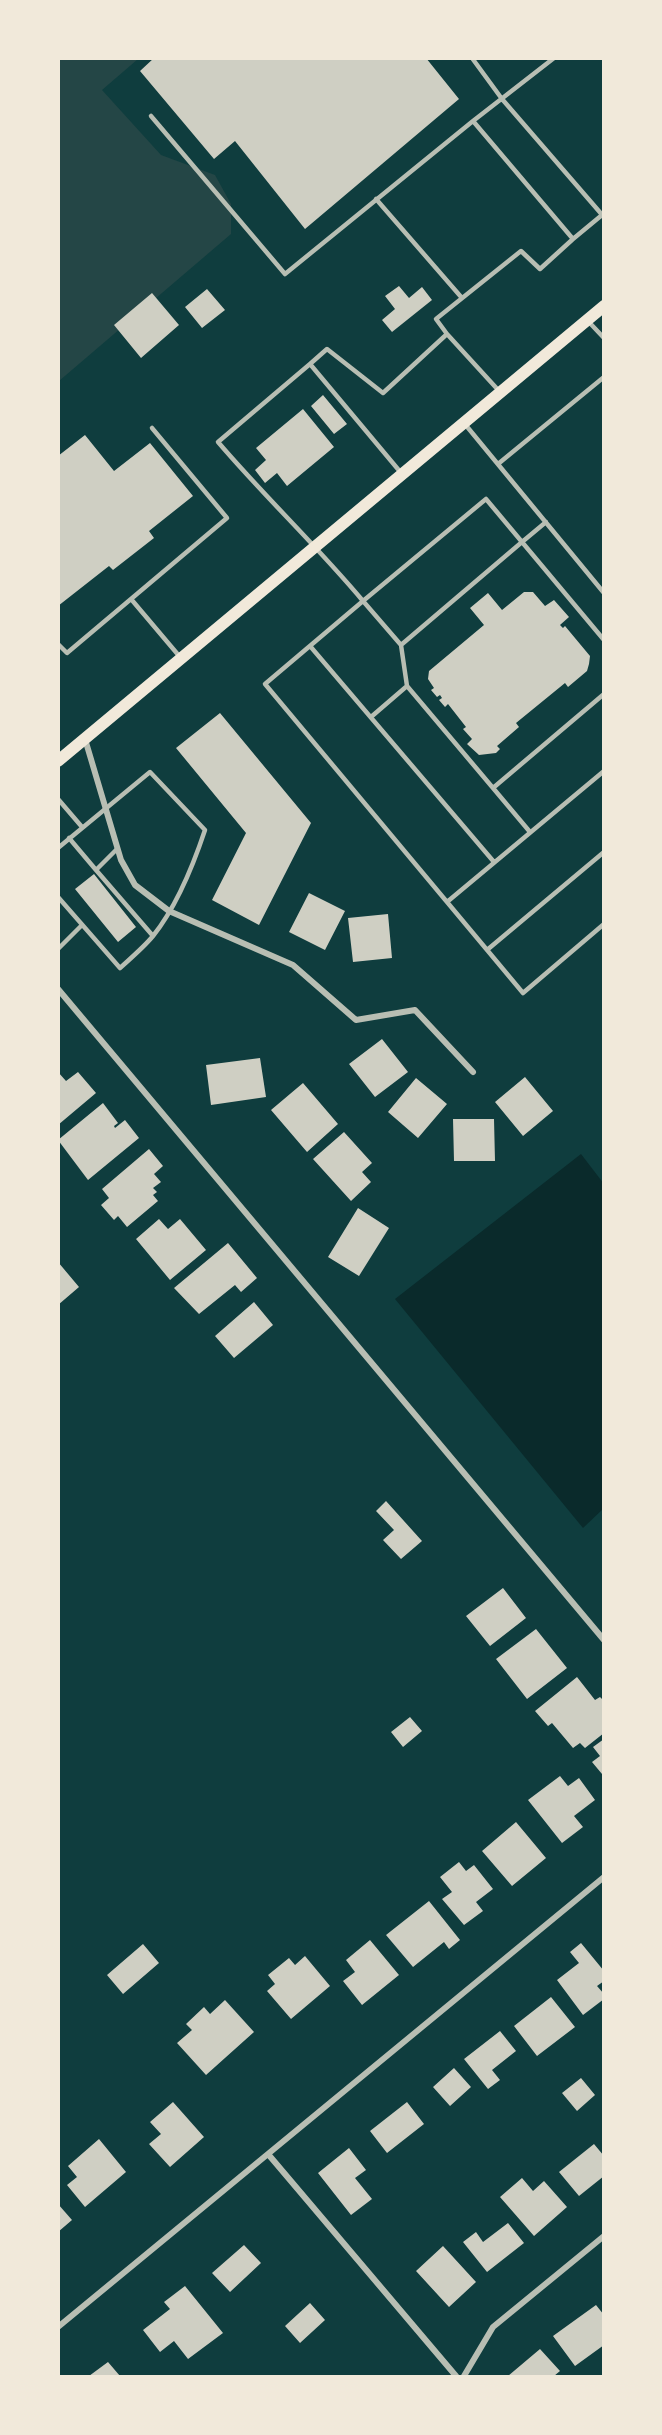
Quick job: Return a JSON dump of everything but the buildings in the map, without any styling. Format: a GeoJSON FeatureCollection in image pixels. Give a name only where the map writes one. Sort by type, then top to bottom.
{"type":"FeatureCollection","features":[{"type":"Feature","properties":{"kind":"main road"},"geometry":{"type":"LineString","coordinates":[[59,759],[603,306]]}},
{"type":"Feature","properties":{"kind":"street"},"geometry":{"type":"LineString","coordinates":[[85,739],[117,849],[135,885],[169,911],[292,965],[356,1020],[415,1010],[473,1072]]}},
{"type":"Feature","properties":{"kind":"street"},"geometry":{"type":"LineString","coordinates":[[58,988],[603,1640]]}},
{"type":"Feature","properties":{"kind":"street"},"geometry":{"type":"LineString","coordinates":[[58,2327],[603,1877]]}},
{"type":"Feature","properties":{"kind":"street"},"geometry":{"type":"LineString","coordinates":[[268,2154],[456,2376]]}},
{"type":"Feature","properties":{"kind":"street"},"geometry":{"type":"LineString","coordinates":[[464,2376],[493,2327],[603,2236]]}},
{"type":"Feature","properties":{"kind":"lane"},"geometry":{"type":"LineString","coordinates":[[151,116],[285,274],[554,58]]}},
{"type":"Feature","properties":{"kind":"lane"},"geometry":{"type":"LineString","coordinates":[[472,59],[502,99],[603,216],[540,269],[521,251],[436,319],[500,393]]}},
{"type":"Feature","properties":{"kind":"lane"},"geometry":{"type":"LineString","coordinates":[[473,121],[573,239]]}},
{"type":"Feature","properties":{"kind":"lane"},"geometry":{"type":"LineString","coordinates":[[376,199],[462,298]]}},
{"type":"Feature","properties":{"kind":"lane"},"geometry":{"type":"LineString","coordinates":[[587,320],[603,338]]}},
{"type":"Feature","properties":{"kind":"lane"},"geometry":{"type":"LineString","coordinates":[[447,334],[383,393],[327,349],[218,442],[254,483],[317,545],[401,645],[407,686],[530,832]]}},
{"type":"Feature","properties":{"kind":"lane"},"geometry":{"type":"LineString","coordinates":[[310,364],[402,474]]}},
{"type":"Feature","properties":{"kind":"lane"},"geometry":{"type":"LineString","coordinates":[[498,464],[603,377]]}},
{"type":"Feature","properties":{"kind":"lane"},"geometry":{"type":"LineString","coordinates":[[464,423],[603,593]]}},
{"type":"Feature","properties":{"kind":"lane"},"geometry":{"type":"LineString","coordinates":[[58,644],[67,653],[227,518],[152,428]]}},
{"type":"Feature","properties":{"kind":"lane"},"geometry":{"type":"LineString","coordinates":[[603,639],[486,498],[265,684],[523,993],[603,924]]}},
{"type":"Feature","properties":{"kind":"lane"},"geometry":{"type":"LineString","coordinates":[[401,645],[546,522]]}},
{"type":"Feature","properties":{"kind":"lane"},"geometry":{"type":"LineString","coordinates":[[131,599],[181,659]]}},
{"type":"Feature","properties":{"kind":"lane"},"geometry":{"type":"LineString","coordinates":[[310,646],[494,862]]}},
{"type":"Feature","properties":{"kind":"lane"},"geometry":{"type":"LineString","coordinates":[[372,717],[407,686]]}},
{"type":"Feature","properties":{"kind":"lane"},"geometry":{"type":"LineString","coordinates":[[493,788],[603,694]]}},
{"type":"Feature","properties":{"kind":"lane"},"geometry":{"type":"LineString","coordinates":[[447,902],[603,771]]}},
{"type":"Feature","properties":{"kind":"lane"},"geometry":{"type":"LineString","coordinates":[[58,848],[150,772],[205,830],[197,854],[169,911],[153,936],[120,968],[58,897]]}},
{"type":"Feature","properties":{"kind":"lane"},"geometry":{"type":"LineString","coordinates":[[58,799],[82,827]]}},
{"type":"Feature","properties":{"kind":"lane"},"geometry":{"type":"LineString","coordinates":[[69,838],[153,936]]}},
{"type":"Feature","properties":{"kind":"lane"},"geometry":{"type":"LineString","coordinates":[[96,870],[117,849]]}},
{"type":"Feature","properties":{"kind":"lane"},"geometry":{"type":"LineString","coordinates":[[487,950],[603,852]]}},
{"type":"Feature","properties":{"kind":"lane"},"geometry":{"type":"LineString","coordinates":[[58,949],[82,925]]}},
{"type":"Feature","properties":{"kind":"shaded area"},"geometry":{"type":"Polygon","coordinates":[[[59,59],[138,59],[102,90],[161,155],[215,175],[231,204],[231,234],[59,381],[59,59]]]}},
{"type":"Feature","properties":{"kind":"shaded area"},"geometry":{"type":"Polygon","coordinates":[[[581,1154],[604,1184],[603,1509],[583,1528],[395,1299],[581,1154]]]}}]}
